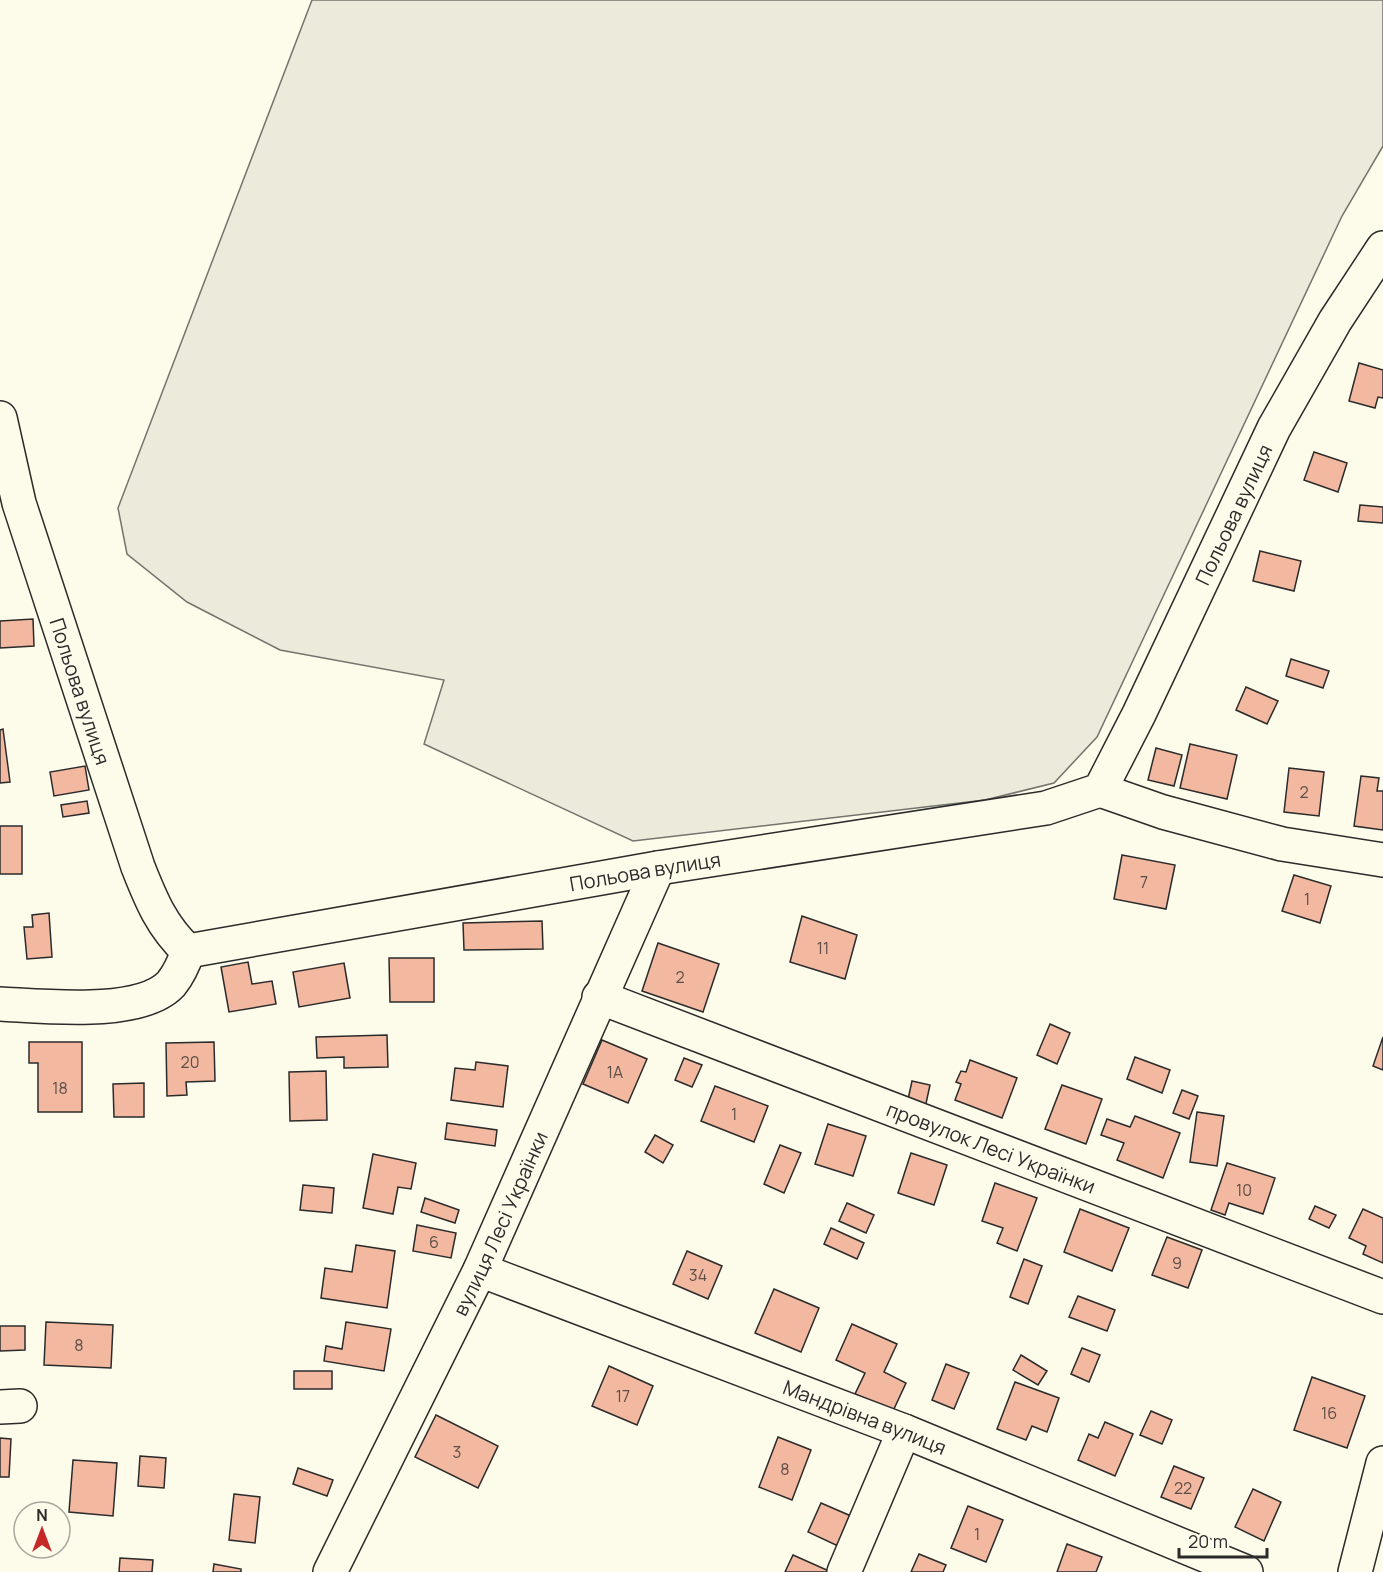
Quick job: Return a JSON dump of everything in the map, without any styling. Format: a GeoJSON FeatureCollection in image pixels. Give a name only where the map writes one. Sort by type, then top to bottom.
{"type":"FeatureCollection","features":[{"type":"Feature","properties":{"kind":"street","name":"Польова вулиця"},"geometry":{"type":"LineString","coordinates":[[0,418],[9,503],[138,867],[156,912],[166,929],[188,951],[657,868],[1046,808],[1100,790],[1139,714],[1274,428],[1335,321],[1383,248]]}},
{"type":"Feature","properties":{"kind":"street"},"geometry":{"type":"LineString","coordinates":[[1100,790],[1162,812],[1282,844],[1383,860]]}},
{"type":"Feature","properties":{"kind":"street","name":"вулиця Лесі Українки"},"geometry":{"type":"LineString","coordinates":[[330,1572],[480,1270],[657,868]]}},
{"type":"Feature","properties":{"kind":"street"},"geometry":{"type":"LineString","coordinates":[[0,1004],[106,1006],[142,1001],[170,985],[180,970],[188,951]]}},
{"type":"Feature","properties":{"kind":"street","name":"провулок Лесі Українки"},"geometry":{"type":"LineString","coordinates":[[599,997],[1383,1297]]}},
{"type":"Feature","properties":{"kind":"street","name":"Мандрівна вулиця"},"geometry":{"type":"LineString","coordinates":[[480,1270],[904,1431],[1246,1572]]}},
{"type":"Feature","properties":{"kind":"street"},"geometry":{"type":"LineString","coordinates":[[844,1572],[904,1431]]}},
{"type":"Feature","properties":{"kind":"street"},"geometry":{"type":"LineString","coordinates":[[1354,1572],[1383,1463]]}},
{"type":"Feature","properties":{"kind":"shaded area"},"geometry":{"type":"Polygon","coordinates":[[[312,0],[1383,0],[1383,146],[1342,216],[1097,737],[1054,783],[985,800],[633,841],[424,744],[444,680],[280,650],[187,602],[127,554],[118,508],[312,0]]]}},
{"type":"Feature","properties":{"kind":"building"},"geometry":{"type":"Polygon","coordinates":[[[1359,363],[1383,370],[1383,398],[1378,397],[1375,408],[1349,401],[1359,363]]]}},
{"type":"Feature","properties":{"kind":"building"},"geometry":{"type":"Polygon","coordinates":[[[1314,452],[1347,463],[1338,492],[1304,480],[1314,452]]]}},
{"type":"Feature","properties":{"kind":"building"},"geometry":{"type":"Polygon","coordinates":[[[1360,505],[1383,507],[1383,523],[1358,521],[1360,505]]]}},
{"type":"Feature","properties":{"kind":"building"},"geometry":{"type":"Polygon","coordinates":[[[1260,551],[1301,561],[1294,591],[1253,581],[1260,551]]]}},
{"type":"Feature","properties":{"kind":"building"},"geometry":{"type":"Polygon","coordinates":[[[33,619],[34,646],[0,648],[0,621],[33,619]]]}},
{"type":"Feature","properties":{"kind":"building"},"geometry":{"type":"Polygon","coordinates":[[[1291,659],[1329,671],[1323,688],[1286,676],[1291,659]]]}},
{"type":"Feature","properties":{"kind":"building"},"geometry":{"type":"Polygon","coordinates":[[[1246,687],[1278,701],[1267,724],[1236,710],[1246,687]]]}},
{"type":"Feature","properties":{"kind":"building"},"geometry":{"type":"Polygon","coordinates":[[[3,729],[10,782],[0,783],[0,730],[3,729]]]}},
{"type":"Feature","properties":{"kind":"building"},"geometry":{"type":"Polygon","coordinates":[[[1190,744],[1237,755],[1227,799],[1180,788],[1190,744]]]}},
{"type":"Feature","properties":{"kind":"building"},"geometry":{"type":"Polygon","coordinates":[[[1156,748],[1182,755],[1174,786],[1148,780],[1156,748]]]}},
{"type":"Feature","properties":{"kind":"building"},"geometry":{"type":"Polygon","coordinates":[[[85,766],[89,790],[54,796],[50,772],[85,766]]]}},
{"type":"Feature","properties":{"kind":"building"},"geometry":{"type":"Polygon","coordinates":[[[1289,768],[1324,772],[1319,816],[1284,812],[1289,768]]]}},
{"type":"Feature","properties":{"kind":"building"},"geometry":{"type":"Polygon","coordinates":[[[1361,776],[1379,778],[1377,791],[1383,791],[1383,830],[1354,826],[1361,776]]]}},
{"type":"Feature","properties":{"kind":"building"},"geometry":{"type":"Polygon","coordinates":[[[87,801],[89,813],[63,817],[61,805],[87,801]]]}},
{"type":"Feature","properties":{"kind":"building"},"geometry":{"type":"Polygon","coordinates":[[[0,826],[22,826],[22,874],[0,874],[0,826]]]}},
{"type":"Feature","properties":{"kind":"building"},"geometry":{"type":"Polygon","coordinates":[[[1122,855],[1175,865],[1166,909],[1114,899],[1122,855]]]}},
{"type":"Feature","properties":{"kind":"building"},"geometry":{"type":"Polygon","coordinates":[[[1294,875],[1331,886],[1320,923],[1282,911],[1294,875]]]}},
{"type":"Feature","properties":{"kind":"building"},"geometry":{"type":"Polygon","coordinates":[[[49,913],[52,957],[27,959],[24,927],[33,927],[32,915],[49,913]]]}},
{"type":"Feature","properties":{"kind":"building"},"geometry":{"type":"Polygon","coordinates":[[[802,916],[857,935],[845,979],[790,962],[802,916]]]}},
{"type":"Feature","properties":{"kind":"building"},"geometry":{"type":"Polygon","coordinates":[[[542,921],[543,949],[464,950],[463,923],[542,921]]]}},
{"type":"Feature","properties":{"kind":"building"},"geometry":{"type":"Polygon","coordinates":[[[658,943],[719,964],[703,1012],[642,991],[658,943]]]}},
{"type":"Feature","properties":{"kind":"building"},"geometry":{"type":"Polygon","coordinates":[[[389,958],[434,958],[434,1002],[390,1002],[389,958]]]}},
{"type":"Feature","properties":{"kind":"building"},"geometry":{"type":"Polygon","coordinates":[[[248,962],[252,984],[272,981],[276,1004],[229,1012],[221,967],[248,962]]]}},
{"type":"Feature","properties":{"kind":"building"},"geometry":{"type":"Polygon","coordinates":[[[344,963],[350,998],[299,1007],[293,972],[344,963]]]}},
{"type":"Feature","properties":{"kind":"building"},"geometry":{"type":"Polygon","coordinates":[[[1050,1024],[1070,1033],[1057,1064],[1037,1055],[1050,1024]]]}},
{"type":"Feature","properties":{"kind":"building"},"geometry":{"type":"Polygon","coordinates":[[[387,1035],[388,1067],[344,1068],[344,1057],[317,1058],[316,1037],[387,1035]]]}},
{"type":"Feature","properties":{"kind":"building"},"geometry":{"type":"Polygon","coordinates":[[[1383,1037],[1383,1070],[1373,1066],[1383,1037]]]}},
{"type":"Feature","properties":{"kind":"building"},"geometry":{"type":"Polygon","coordinates":[[[602,1040],[647,1059],[628,1103],[583,1084],[602,1040]]]}},
{"type":"Feature","properties":{"kind":"building"},"geometry":{"type":"Polygon","coordinates":[[[29,1042],[82,1042],[82,1112],[38,1112],[38,1063],[29,1063],[29,1042]]]}},
{"type":"Feature","properties":{"kind":"building"},"geometry":{"type":"Polygon","coordinates":[[[214,1042],[215,1081],[186,1082],[187,1095],[167,1096],[166,1043],[214,1042]]]}},
{"type":"Feature","properties":{"kind":"building"},"geometry":{"type":"Polygon","coordinates":[[[1135,1057],[1170,1070],[1162,1093],[1127,1079],[1135,1057]]]}},
{"type":"Feature","properties":{"kind":"building"},"geometry":{"type":"Polygon","coordinates":[[[684,1058],[702,1065],[692,1087],[675,1080],[684,1058]]]}},
{"type":"Feature","properties":{"kind":"building"},"geometry":{"type":"Polygon","coordinates":[[[970,1060],[1017,1078],[1002,1118],[955,1100],[961,1084],[956,1082],[961,1071],[966,1072],[970,1060]]]}},
{"type":"Feature","properties":{"kind":"building"},"geometry":{"type":"Polygon","coordinates":[[[476,1062],[508,1066],[503,1107],[451,1100],[455,1068],[475,1070],[476,1062]]]}},
{"type":"Feature","properties":{"kind":"building"},"geometry":{"type":"Polygon","coordinates":[[[326,1071],[327,1120],[290,1121],[289,1072],[326,1071]]]}},
{"type":"Feature","properties":{"kind":"building"},"geometry":{"type":"Polygon","coordinates":[[[912,1081],[930,1085],[925,1108],[907,1104],[912,1081]]]}},
{"type":"Feature","properties":{"kind":"building"},"geometry":{"type":"Polygon","coordinates":[[[144,1083],[144,1117],[114,1117],[113,1084],[144,1083]]]}},
{"type":"Feature","properties":{"kind":"building"},"geometry":{"type":"Polygon","coordinates":[[[1062,1085],[1102,1099],[1086,1144],[1045,1129],[1062,1085]]]}},
{"type":"Feature","properties":{"kind":"building"},"geometry":{"type":"Polygon","coordinates":[[[715,1086],[768,1106],[754,1142],[701,1121],[715,1086]]]}},
{"type":"Feature","properties":{"kind":"building"},"geometry":{"type":"Polygon","coordinates":[[[1182,1090],[1198,1096],[1189,1119],[1173,1113],[1182,1090]]]}},
{"type":"Feature","properties":{"kind":"building"},"geometry":{"type":"Polygon","coordinates":[[[1197,1112],[1224,1116],[1217,1166],[1190,1162],[1197,1112]]]}},
{"type":"Feature","properties":{"kind":"building"},"geometry":{"type":"Polygon","coordinates":[[[1135,1116],[1180,1133],[1163,1178],[1117,1160],[1124,1143],[1101,1135],[1107,1119],[1130,1127],[1135,1116]]]}},
{"type":"Feature","properties":{"kind":"building"},"geometry":{"type":"Polygon","coordinates":[[[447,1123],[497,1130],[495,1146],[445,1139],[447,1123]]]}},
{"type":"Feature","properties":{"kind":"building"},"geometry":{"type":"Polygon","coordinates":[[[828,1124],[866,1136],[853,1176],[815,1164],[828,1124]]]}},
{"type":"Feature","properties":{"kind":"building"},"geometry":{"type":"Polygon","coordinates":[[[655,1135],[673,1145],[663,1163],[645,1152],[655,1135]]]}},
{"type":"Feature","properties":{"kind":"building"},"geometry":{"type":"Polygon","coordinates":[[[780,1145],[801,1153],[784,1193],[764,1184],[780,1145]]]}},
{"type":"Feature","properties":{"kind":"building"},"geometry":{"type":"Polygon","coordinates":[[[911,1153],[947,1165],[934,1205],[898,1193],[911,1153]]]}},
{"type":"Feature","properties":{"kind":"building"},"geometry":{"type":"Polygon","coordinates":[[[373,1154],[416,1163],[411,1189],[398,1187],[393,1214],[363,1208],[373,1154]]]}},
{"type":"Feature","properties":{"kind":"building"},"geometry":{"type":"Polygon","coordinates":[[[1227,1163],[1275,1178],[1263,1214],[1229,1203],[1225,1215],[1211,1210],[1227,1163]]]}},
{"type":"Feature","properties":{"kind":"building"},"geometry":{"type":"Polygon","coordinates":[[[995,1183],[1037,1198],[1017,1251],[997,1243],[1003,1228],[982,1221],[995,1183]]]}},
{"type":"Feature","properties":{"kind":"building"},"geometry":{"type":"Polygon","coordinates":[[[303,1185],[334,1188],[332,1213],[300,1210],[303,1185]]]}},
{"type":"Feature","properties":{"kind":"building"},"geometry":{"type":"Polygon","coordinates":[[[425,1198],[459,1210],[455,1223],[421,1212],[425,1198]]]}},
{"type":"Feature","properties":{"kind":"building"},"geometry":{"type":"Polygon","coordinates":[[[847,1203],[874,1215],[866,1233],[839,1221],[847,1203]]]}},
{"type":"Feature","properties":{"kind":"building"},"geometry":{"type":"Polygon","coordinates":[[[1315,1206],[1336,1215],[1329,1228],[1309,1219],[1315,1206]]]}},
{"type":"Feature","properties":{"kind":"building"},"geometry":{"type":"Polygon","coordinates":[[[1080,1209],[1129,1228],[1112,1271],[1064,1252],[1080,1209]]]}},
{"type":"Feature","properties":{"kind":"building"},"geometry":{"type":"Polygon","coordinates":[[[1363,1209],[1383,1218],[1383,1263],[1363,1254],[1366,1246],[1349,1238],[1363,1209]]]}},
{"type":"Feature","properties":{"kind":"building"},"geometry":{"type":"Polygon","coordinates":[[[417,1225],[456,1233],[451,1258],[413,1251],[417,1225]]]}},
{"type":"Feature","properties":{"kind":"building"},"geometry":{"type":"Polygon","coordinates":[[[831,1228],[864,1243],[857,1259],[824,1244],[831,1228]]]}},
{"type":"Feature","properties":{"kind":"building"},"geometry":{"type":"Polygon","coordinates":[[[1167,1237],[1202,1250],[1188,1288],[1152,1275],[1167,1237]]]}},
{"type":"Feature","properties":{"kind":"building"},"geometry":{"type":"Polygon","coordinates":[[[356,1245],[395,1251],[387,1308],[321,1298],[325,1268],[352,1272],[356,1245]]]}},
{"type":"Feature","properties":{"kind":"building"},"geometry":{"type":"Polygon","coordinates":[[[687,1251],[722,1266],[708,1299],[673,1284],[687,1251]]]}},
{"type":"Feature","properties":{"kind":"building"},"geometry":{"type":"Polygon","coordinates":[[[1024,1259],[1042,1266],[1028,1304],[1010,1297],[1024,1259]]]}},
{"type":"Feature","properties":{"kind":"building"},"geometry":{"type":"Polygon","coordinates":[[[774,1289],[819,1308],[801,1352],[755,1333],[774,1289]]]}},
{"type":"Feature","properties":{"kind":"building"},"geometry":{"type":"Polygon","coordinates":[[[1078,1296],[1115,1310],[1107,1331],[1069,1317],[1078,1296]]]}},
{"type":"Feature","properties":{"kind":"building"},"geometry":{"type":"Polygon","coordinates":[[[46,1322],[113,1325],[111,1368],[44,1365],[46,1322]]]}},
{"type":"Feature","properties":{"kind":"building"},"geometry":{"type":"Polygon","coordinates":[[[346,1322],[391,1329],[384,1371],[324,1361],[326,1346],[342,1349],[346,1322]]]}},
{"type":"Feature","properties":{"kind":"building"},"geometry":{"type":"Polygon","coordinates":[[[852,1324],[897,1344],[884,1372],[906,1383],[893,1411],[855,1394],[865,1373],[836,1360],[852,1324]]]}},
{"type":"Feature","properties":{"kind":"building"},"geometry":{"type":"Polygon","coordinates":[[[0,1326],[25,1326],[25,1350],[0,1351],[0,1326]]]}},
{"type":"Feature","properties":{"kind":"building"},"geometry":{"type":"Polygon","coordinates":[[[1082,1348],[1100,1355],[1089,1382],[1071,1374],[1082,1348]]]}},
{"type":"Feature","properties":{"kind":"building"},"geometry":{"type":"Polygon","coordinates":[[[1021,1355],[1047,1371],[1038,1385],[1013,1370],[1021,1355]]]}},
{"type":"Feature","properties":{"kind":"building"},"geometry":{"type":"Polygon","coordinates":[[[946,1364],[969,1373],[954,1409],[932,1400],[946,1364]]]}},
{"type":"Feature","properties":{"kind":"building"},"geometry":{"type":"Polygon","coordinates":[[[609,1366],[653,1386],[637,1425],[592,1406],[609,1366]]]}},
{"type":"Feature","properties":{"kind":"building"},"geometry":{"type":"Polygon","coordinates":[[[294,1371],[332,1371],[332,1389],[294,1389],[294,1371]]]}},
{"type":"Feature","properties":{"kind":"building"},"geometry":{"type":"Polygon","coordinates":[[[1312,1377],[1365,1396],[1347,1448],[1294,1430],[1312,1377]]]}},
{"type":"Feature","properties":{"kind":"building"},"geometry":{"type":"Polygon","coordinates":[[[1015,1382],[1059,1398],[1047,1432],[1032,1426],[1026,1440],[997,1429],[1015,1382]]]}},
{"type":"Feature","properties":{"kind":"building"},"geometry":{"type":"Polygon","coordinates":[[[1151,1411],[1172,1420],[1162,1444],[1140,1435],[1151,1411]]]}},
{"type":"Feature","properties":{"kind":"building"},"geometry":{"type":"Polygon","coordinates":[[[436,1415],[498,1446],[478,1488],[415,1457],[436,1415]]]}},
{"type":"Feature","properties":{"kind":"building"},"geometry":{"type":"Polygon","coordinates":[[[1105,1422],[1133,1434],[1115,1476],[1078,1460],[1089,1434],[1098,1438],[1105,1422]]]}},
{"type":"Feature","properties":{"kind":"building"},"geometry":{"type":"Polygon","coordinates":[[[778,1437],[811,1450],[792,1500],[759,1487],[778,1437]]]}},
{"type":"Feature","properties":{"kind":"building"},"geometry":{"type":"Polygon","coordinates":[[[0,1438],[11,1439],[9,1477],[0,1477],[0,1438]]]}},
{"type":"Feature","properties":{"kind":"building"},"geometry":{"type":"Polygon","coordinates":[[[140,1456],[166,1458],[164,1488],[138,1486],[140,1456]]]}},
{"type":"Feature","properties":{"kind":"building"},"geometry":{"type":"Polygon","coordinates":[[[73,1460],[117,1463],[113,1516],[72,1512],[72,1500],[70,1500],[73,1460]]]}},
{"type":"Feature","properties":{"kind":"building"},"geometry":{"type":"Polygon","coordinates":[[[1174,1466],[1204,1478],[1191,1509],[1161,1497],[1174,1466]]]}},
{"type":"Feature","properties":{"kind":"building"},"geometry":{"type":"Polygon","coordinates":[[[298,1468],[333,1480],[327,1496],[293,1484],[298,1468]]]}},
{"type":"Feature","properties":{"kind":"building"},"geometry":{"type":"Polygon","coordinates":[[[1253,1489],[1281,1502],[1264,1541],[1235,1527],[1253,1489]]]}},
{"type":"Feature","properties":{"kind":"building"},"geometry":{"type":"Polygon","coordinates":[[[234,1494],[260,1497],[255,1543],[229,1540],[234,1494]]]}},
{"type":"Feature","properties":{"kind":"building"},"geometry":{"type":"Polygon","coordinates":[[[821,1503],[851,1516],[838,1546],[808,1532],[821,1503]]]}},
{"type":"Feature","properties":{"kind":"building"},"geometry":{"type":"Polygon","coordinates":[[[968,1506],[1003,1520],[986,1562],[951,1548],[968,1506]]]}},
{"type":"Feature","properties":{"kind":"building"},"geometry":{"type":"Polygon","coordinates":[[[1067,1544],[1102,1557],[1096,1572],[1057,1572],[1067,1544]]]}},
{"type":"Feature","properties":{"kind":"building"},"geometry":{"type":"Polygon","coordinates":[[[919,1554],[946,1565],[943,1572],[911,1572],[919,1554]]]}},
{"type":"Feature","properties":{"kind":"building"},"geometry":{"type":"Polygon","coordinates":[[[793,1555],[829,1571],[785,1572],[793,1555]]]}},
{"type":"Feature","properties":{"kind":"building"},"geometry":{"type":"Polygon","coordinates":[[[120,1558],[153,1560],[152,1572],[119,1572],[120,1558]]]}},
{"type":"Feature","properties":{"kind":"building"},"geometry":{"type":"Polygon","coordinates":[[[214,1564],[241,1569],[241,1572],[213,1572],[214,1564]]]}}]}
